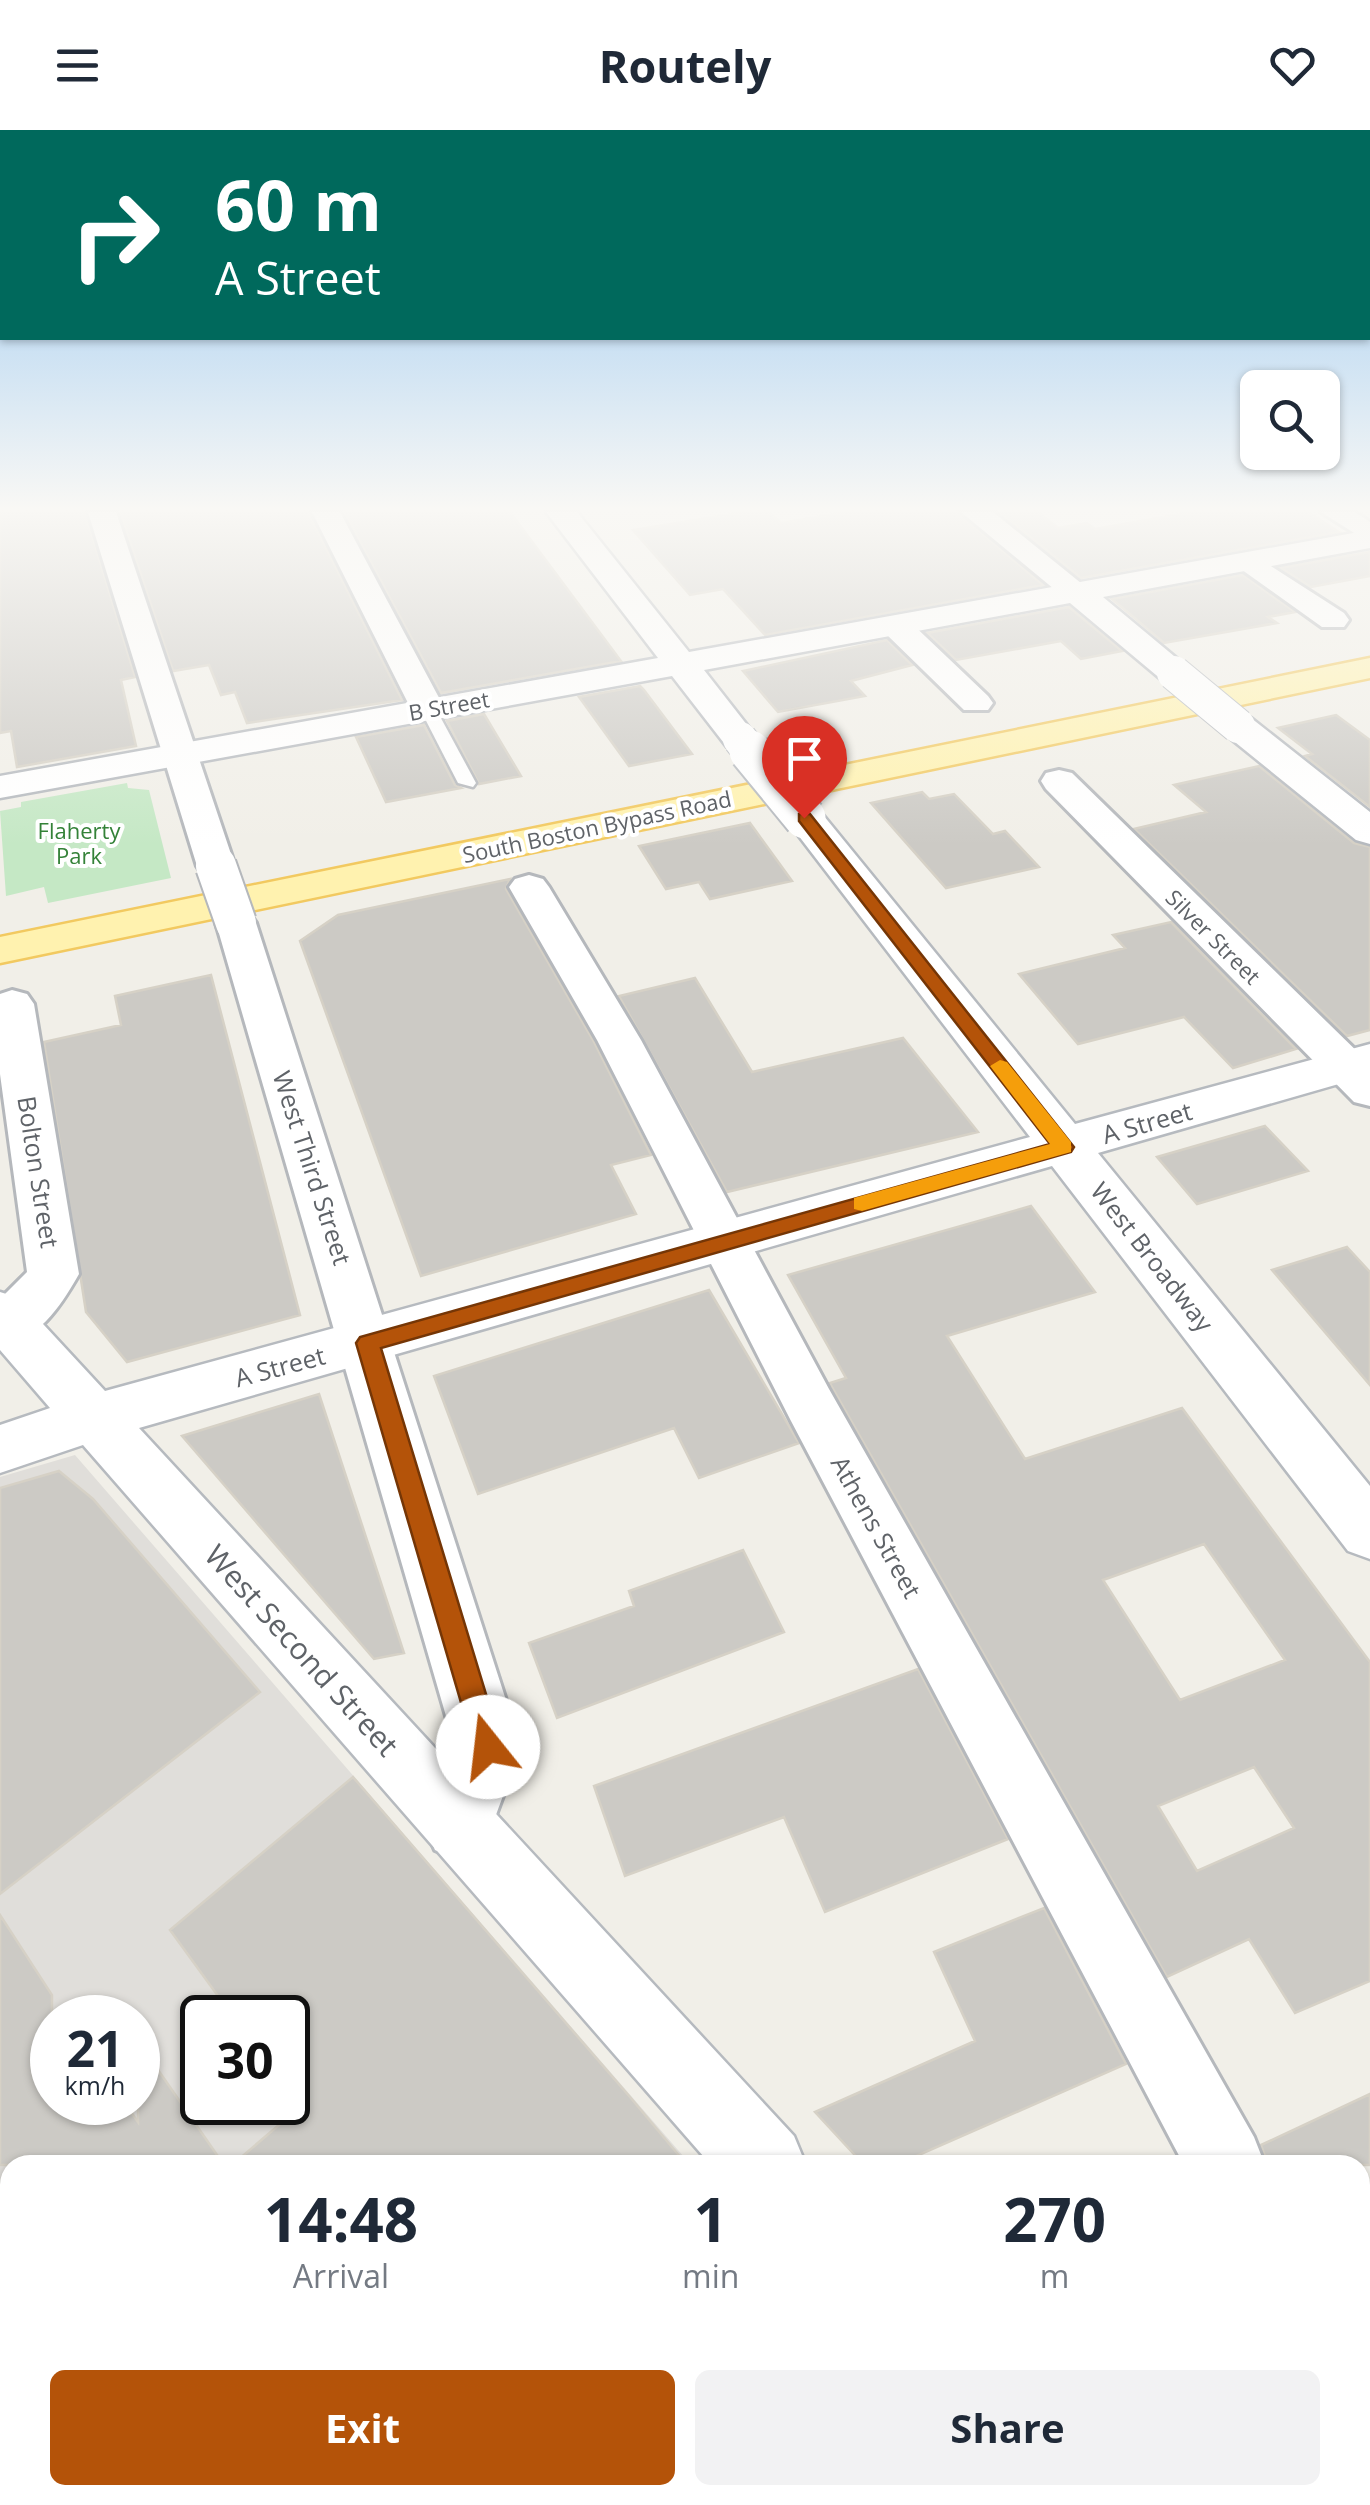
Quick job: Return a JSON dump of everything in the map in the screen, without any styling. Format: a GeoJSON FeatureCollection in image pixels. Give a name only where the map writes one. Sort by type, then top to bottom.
{"type":"FeatureCollection","features":[{"type":"Feature","properties":{"kind":"main road","name":"West Broadway"},"geometry":{"type":"LineString","coordinates":[[649,623],[1370,1532]]}},
{"type":"Feature","properties":{"kind":"main road","name":"B Street"},"geometry":{"type":"LineString","coordinates":[[0,787],[907,623]]}},
{"type":"Feature","properties":{"kind":"main road"},"geometry":{"type":"LineString","coordinates":[[1113,623],[1370,832]]}},
{"type":"Feature","properties":{"kind":"main road","name":"South Boston Bypass Road"},"geometry":{"type":"LineString","coordinates":[[0,950],[1370,668]]}},
{"type":"Feature","properties":{"kind":"main road","name":"A Street"},"geometry":{"type":"LineString","coordinates":[[0,1448],[91,1418],[1064,1147],[1361,1072]]}},
{"type":"Feature","properties":{"kind":"main road","name":"West Second Street"},"geometry":{"type":"LineString","coordinates":[[3,1317],[756,2155]]}},
{"type":"Feature","properties":{"kind":"street","name":"West Third Street"},"geometry":{"type":"LineString","coordinates":[[138,623],[368,1343],[488,1747],[459,1826]]}},
{"type":"Feature","properties":{"kind":"street"},"geometry":{"type":"LineString","coordinates":[[383,623],[428,709]]}},
{"type":"Feature","properties":{"kind":"street"},"geometry":{"type":"LineString","coordinates":[[895,625],[976,704]]}},
{"type":"Feature","properties":{"kind":"street","name":"Silver Street"},"geometry":{"type":"LineString","coordinates":[[1059,781],[1134,858],[1361,1072]]}},
{"type":"Feature","properties":{"kind":"street","name":"Athens Street"},"geometry":{"type":"LineString","coordinates":[[529,887],[727,1242],[810,1405],[1221,2155]]}},
{"type":"Feature","properties":{"kind":"street","name":"Bolton Street"},"geometry":{"type":"LineString","coordinates":[[3,1317],[36,1300],[53,1274],[12,1004]]}},
{"type":"Feature","properties":{"kind":"lane"},"geometry":{"type":"LineString","coordinates":[[428,709],[467,783]]}},
{"type":"Feature","properties":{"kind":"shaded area"},"geometry":{"type":"Polygon","coordinates":[[[75,1455],[682,2155],[0,2155],[0,1477],[75,1455]]]}},
{"type":"Feature","properties":{"kind":"green space","name":"Flaherty Park"},"geometry":{"type":"Polygon","coordinates":[[[127,783],[128,788],[149,790],[171,878],[48,903],[44,887],[6,896],[0,811],[21,807],[21,802],[127,783]]]}},
{"type":"Feature","properties":{"kind":"building"},"geometry":{"type":"Polygon","coordinates":[[[0,623],[119,623],[135,677],[121,680],[136,746],[17,767],[11,731],[0,733],[0,623]]]}},
{"type":"Feature","properties":{"kind":"building"},"geometry":{"type":"Polygon","coordinates":[[[157,623],[363,623],[402,700],[247,723],[235,692],[221,695],[209,665],[173,671],[157,623]]]}},
{"type":"Feature","properties":{"kind":"building"},"geometry":{"type":"Polygon","coordinates":[[[403,623],[593,623],[621,661],[441,693],[403,623]]]}},
{"type":"Feature","properties":{"kind":"building"},"geometry":{"type":"Polygon","coordinates":[[[754,623],[833,623],[765,635],[754,623]]]}},
{"type":"Feature","properties":{"kind":"building"},"geometry":{"type":"Polygon","coordinates":[[[983,623],[1088,623],[1122,651],[1081,659],[1061,641],[956,660],[927,633],[983,623]]]}},
{"type":"Feature","properties":{"kind":"building"},"geometry":{"type":"Polygon","coordinates":[[[1140,623],[1277,623],[1164,643],[1140,623]]]}},
{"type":"Feature","properties":{"kind":"building"},"geometry":{"type":"Polygon","coordinates":[[[887,640],[912,665],[851,681],[865,696],[778,712],[743,671],[887,640]]]}},
{"type":"Feature","properties":{"kind":"building"},"geometry":{"type":"Polygon","coordinates":[[[640,686],[692,754],[629,766],[579,697],[640,686]]]}},
{"type":"Feature","properties":{"kind":"building"},"geometry":{"type":"Polygon","coordinates":[[[484,714],[521,776],[479,784],[447,721],[484,714]]]}},
{"type":"Feature","properties":{"kind":"building"},"geometry":{"type":"Polygon","coordinates":[[[1336,715],[1370,740],[1370,807],[1305,756],[1312,754],[1278,728],[1336,715]]]}},
{"type":"Feature","properties":{"kind":"building"},"geometry":{"type":"Polygon","coordinates":[[[424,725],[455,785],[461,788],[386,802],[356,737],[424,725]]]}},
{"type":"Feature","properties":{"kind":"building"},"geometry":{"type":"Polygon","coordinates":[[[1259,766],[1354,843],[1370,847],[1370,1030],[1347,1036],[1134,829],[1206,812],[1174,785],[1259,766]]]}},
{"type":"Feature","properties":{"kind":"building"},"geometry":{"type":"Polygon","coordinates":[[[922,792],[929,799],[954,794],[993,834],[1005,831],[1039,867],[946,888],[871,803],[922,792]]]}},
{"type":"Feature","properties":{"kind":"building"},"geometry":{"type":"Polygon","coordinates":[[[750,823],[792,881],[710,899],[699,882],[666,889],[639,846],[750,823]]]}},
{"type":"Feature","properties":{"kind":"building"},"geometry":{"type":"Polygon","coordinates":[[[510,879],[506,889],[594,1042],[651,1155],[611,1165],[636,1214],[421,1276],[300,941],[338,915],[510,879]]]}},
{"type":"Feature","properties":{"kind":"building"},"geometry":{"type":"Polygon","coordinates":[[[1171,922],[1296,1049],[1233,1068],[1184,1017],[1078,1044],[1019,974],[1125,948],[1113,935],[1171,922]]]}},
{"type":"Feature","properties":{"kind":"building"},"geometry":{"type":"Polygon","coordinates":[[[211,975],[300,1315],[127,1362],[86,1312],[44,1042],[121,1025],[115,996],[211,975]]]}},
{"type":"Feature","properties":{"kind":"building"},"geometry":{"type":"Polygon","coordinates":[[[695,978],[752,1072],[903,1038],[978,1132],[727,1192],[619,996],[695,978]]]}},
{"type":"Feature","properties":{"kind":"building"},"geometry":{"type":"Polygon","coordinates":[[[1265,1126],[1308,1171],[1197,1204],[1157,1157],[1265,1126]]]}},
{"type":"Feature","properties":{"kind":"building"},"geometry":{"type":"Polygon","coordinates":[[[1031,1206],[1095,1292],[947,1336],[1025,1459],[1182,1408],[1370,1662],[1370,1981],[1295,2013],[1249,1939],[1167,1977],[832,1387],[830,1383],[846,1378],[788,1275],[1031,1206]],[[1204,1544],[1103,1580],[1180,1700],[1285,1660],[1204,1544]],[[1254,1767],[1158,1806],[1197,1871],[1294,1828],[1254,1767]]]}},
{"type":"Feature","properties":{"kind":"building"},"geometry":{"type":"Polygon","coordinates":[[[1347,1247],[1370,1272],[1370,1385],[1272,1270],[1347,1247]]]}},
{"type":"Feature","properties":{"kind":"building"},"geometry":{"type":"Polygon","coordinates":[[[709,1290],[799,1443],[699,1478],[674,1428],[478,1494],[434,1376],[709,1290]]]}},
{"type":"Feature","properties":{"kind":"building"},"geometry":{"type":"Polygon","coordinates":[[[319,1394],[404,1653],[374,1659],[182,1436],[319,1394]]]}},
{"type":"Feature","properties":{"kind":"building"},"geometry":{"type":"Polygon","coordinates":[[[59,1471],[93,1499],[260,1692],[0,1894],[0,1488],[59,1471]]]}},
{"type":"Feature","properties":{"kind":"building"},"geometry":{"type":"Polygon","coordinates":[[[743,1550],[784,1632],[557,1718],[529,1643],[634,1606],[629,1591],[743,1550]]]}},
{"type":"Feature","properties":{"kind":"building"},"geometry":{"type":"Polygon","coordinates":[[[918,1669],[1008,1839],[825,1912],[784,1817],[625,1876],[594,1786],[918,1669]]]}},
{"type":"Feature","properties":{"kind":"building"},"geometry":{"type":"Polygon","coordinates":[[[353,1777],[679,2155],[244,2155],[279,2125],[310,2125],[310,1995],[217,1995],[170,1930],[353,1777]]]}},
{"type":"Feature","properties":{"kind":"building"},"geometry":{"type":"Polygon","coordinates":[[[1044,1908],[1126,2064],[919,2155],[855,2155],[815,2112],[975,2041],[934,1952],[1044,1908]]]}},
{"type":"Feature","properties":{"kind":"building"},"geometry":{"type":"Polygon","coordinates":[[[0,1915],[52,1995],[30,1995],[30,2125],[160,2125],[160,2073],[180,2102],[180,2125],[196,2125],[217,2155],[0,2155],[0,1915]]]}},
{"type":"Feature","properties":{"kind":"building"},"geometry":{"type":"Polygon","coordinates":[[[1370,2094],[1370,2155],[1264,2155],[1261,2145],[1370,2094]]]}},
{"type":"Feature","properties":{"kind":"slow traffic"},"geometry":{"type":"LineString","coordinates":[[862,1203],[1064,1147],[1000,1066]]}},
{"type":"Feature","properties":{"kind":"route"},"geometry":{"type":"LineString","coordinates":[[488,1747],[368,1343],[1064,1147],[804,818]]}}]}
